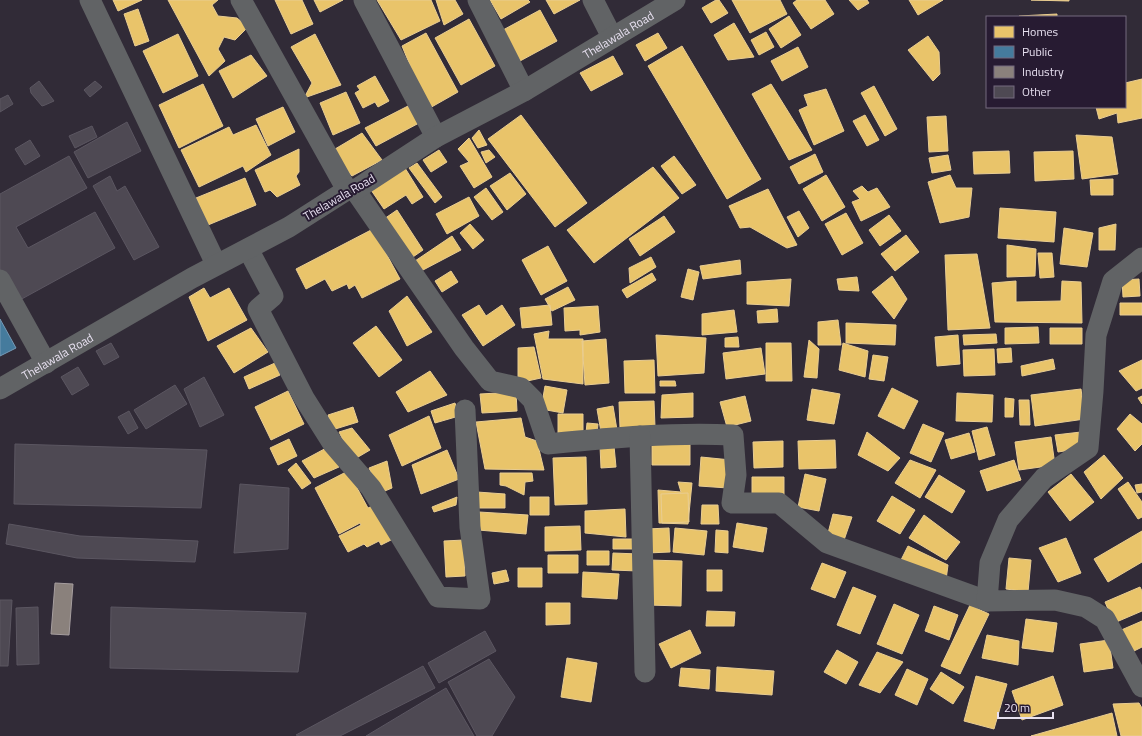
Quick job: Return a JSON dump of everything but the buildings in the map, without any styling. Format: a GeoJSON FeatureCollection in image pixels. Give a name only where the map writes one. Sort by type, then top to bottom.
{"type":"FeatureCollection","features":[{"type":"Feature","properties":{"kind":"street"},"geometry":{"type":"LineString","coordinates":[[90,0],[216,264]]}},
{"type":"Feature","properties":{"kind":"street"},"geometry":{"type":"LineString","coordinates":[[241,0],[351,190],[464,348],[490,381],[521,388],[533,400],[548,444],[640,436],[700,433],[733,434],[736,475],[732,503],[779,503],[827,543],[987,601],[1055,600],[1086,607],[1104,619],[1142,688]]}},
{"type":"Feature","properties":{"kind":"street"},"geometry":{"type":"LineString","coordinates":[[364,0],[436,137]]}},
{"type":"Feature","properties":{"kind":"street"},"geometry":{"type":"LineString","coordinates":[[478,0],[524,91]]}},
{"type":"Feature","properties":{"kind":"street"},"geometry":{"type":"LineString","coordinates":[[594,0],[612,37]]}},
{"type":"Feature","properties":{"kind":"street","name":"Thelawala Road"},"geometry":{"type":"LineString","coordinates":[[0,389],[216,264],[289,227],[436,137],[524,91],[675,0]]}},
{"type":"Feature","properties":{"kind":"street"},"geometry":{"type":"LineString","coordinates":[[248,249],[273,296],[258,309],[304,398],[333,444],[371,488],[438,597],[480,599],[470,527],[465,410]]}},
{"type":"Feature","properties":{"kind":"street"},"geometry":{"type":"LineString","coordinates":[[987,601],[990,563],[1008,520],[1044,478],[1088,448],[1096,335],[1113,281],[1142,258]]}},
{"type":"Feature","properties":{"kind":"street"},"geometry":{"type":"LineString","coordinates":[[0,280],[46,363]]}},
{"type":"Feature","properties":{"kind":"street"},"geometry":{"type":"LineString","coordinates":[[640,436],[645,672]]}}]}
